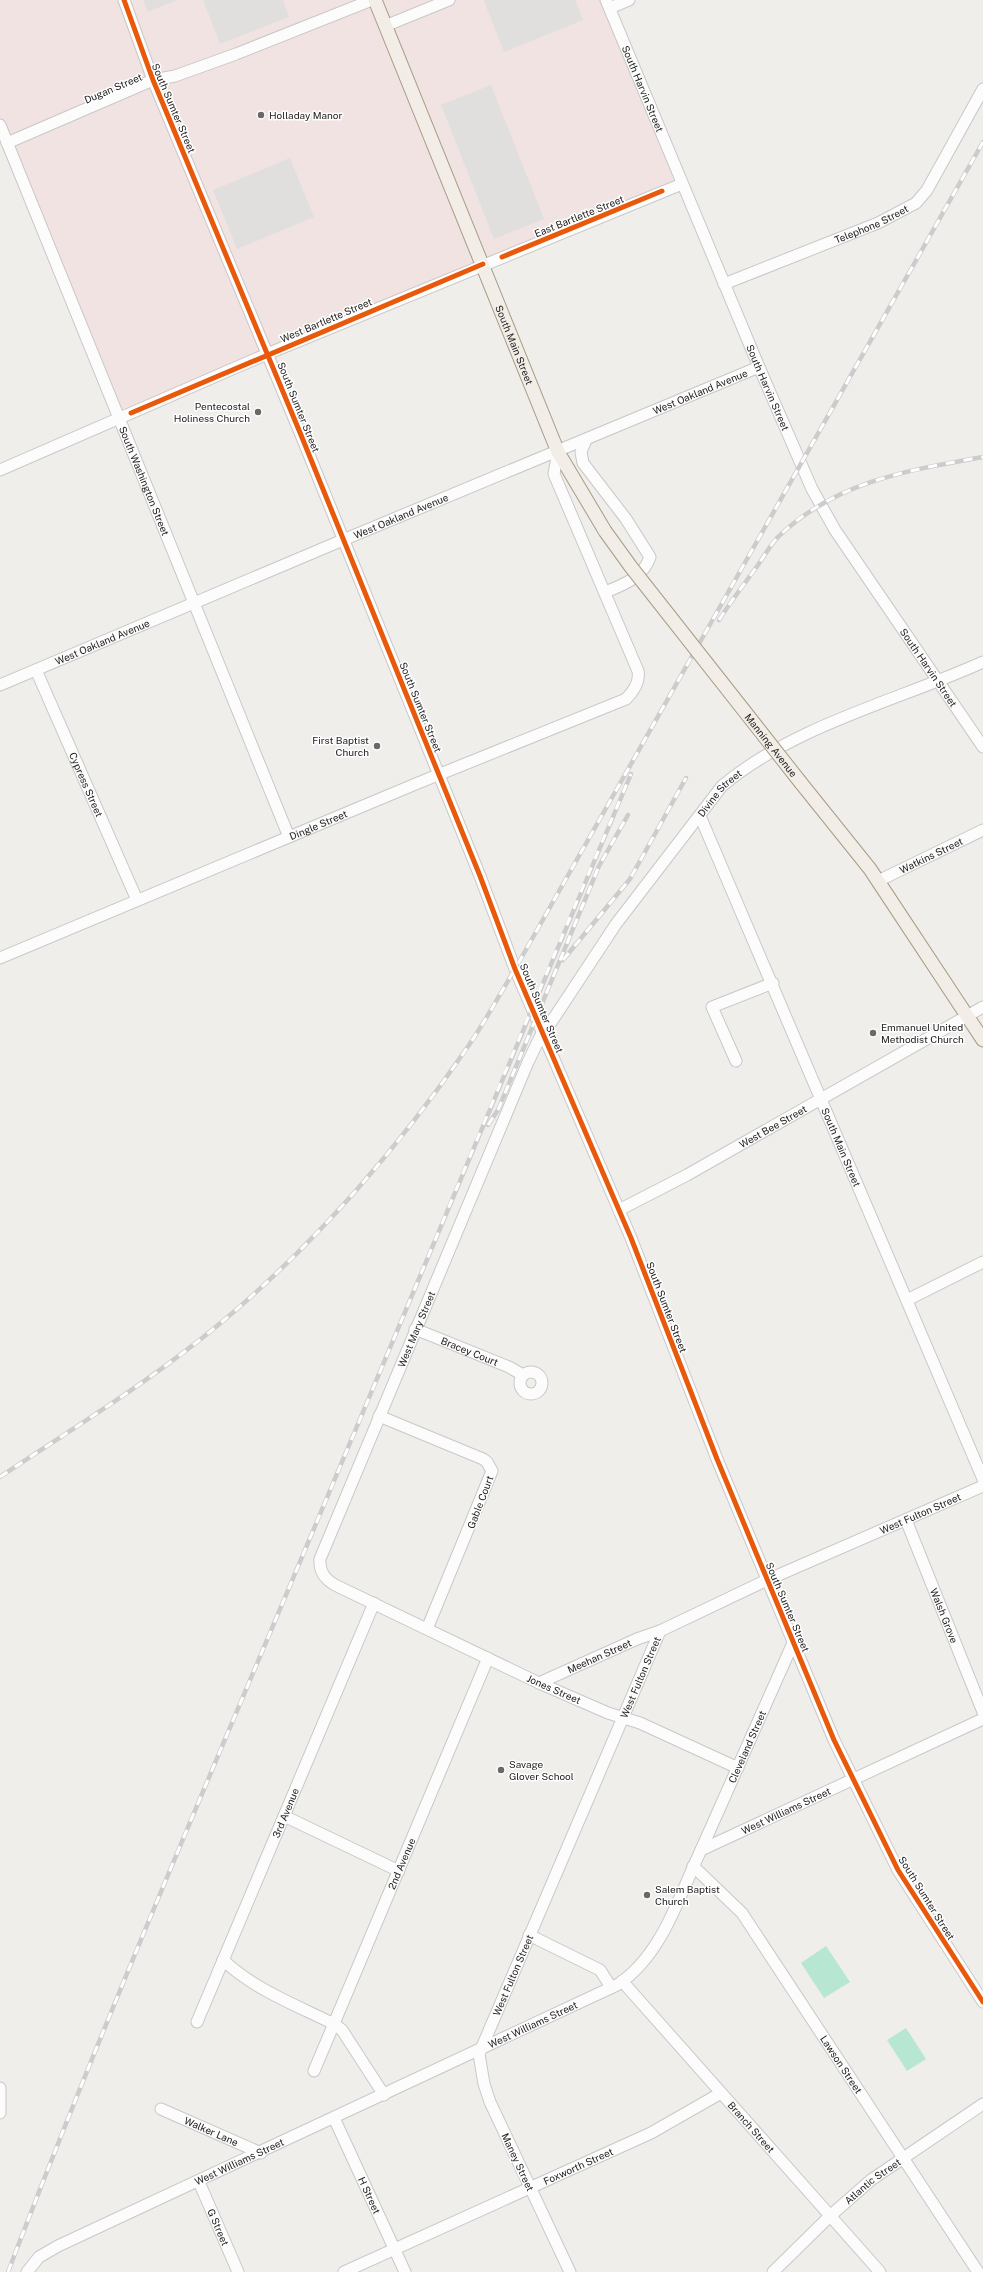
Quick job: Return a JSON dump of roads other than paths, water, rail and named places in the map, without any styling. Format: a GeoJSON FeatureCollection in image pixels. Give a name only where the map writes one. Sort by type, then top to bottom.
{"type":"FeatureCollection","features":[{"type":"Feature","properties":{"kind":"main road","name":"South Main Street"},"geometry":{"type":"LineString","coordinates":[[373,0],[483,264],[558,452]]}},
{"type":"Feature","properties":{"kind":"main road","name":"Manning Avenue"},"geometry":{"type":"LineString","coordinates":[[558,452],[605,531],[631,567],[878,881],[983,1040]]}},
{"type":"Feature","properties":{"kind":"street","name":"South Sumter Street"},"geometry":{"type":"LineString","coordinates":[[124,0],[153,80],[268,354],[342,540],[480,876],[499,928],[619,1210],[793,1643],[852,1780],[898,1870],[983,2002]]}},
{"type":"Feature","properties":{"kind":"street","name":"Dugan Street"},"geometry":{"type":"LineString","coordinates":[[7,143],[153,80],[174,76],[236,54],[373,0]]}},
{"type":"Feature","properties":{"kind":"street"},"geometry":{"type":"LineString","coordinates":[[385,26],[449,0]]}},
{"type":"Feature","properties":{"kind":"street"},"geometry":{"type":"LineString","coordinates":[[608,4],[629,0]]}},
{"type":"Feature","properties":{"kind":"street","name":"South Harvin Street"},"geometry":{"type":"LineString","coordinates":[[608,4],[682,184],[802,466],[835,530],[939,680],[983,747]]}},
{"type":"Feature","properties":{"kind":"street","name":"Telephone Street"},"geometry":{"type":"LineString","coordinates":[[724,284],[878,223],[916,203],[927,190],[983,89]]}},
{"type":"Feature","properties":{"kind":"street","name":"South Washington Street"},"geometry":{"type":"LineString","coordinates":[[0,125],[289,837]]}},
{"type":"Feature","properties":{"kind":"street","name":"East Bartlette Street"},"geometry":{"type":"LineString","coordinates":[[483,264],[682,184]]}},
{"type":"Feature","properties":{"kind":"street","name":"West Bartlette Street"},"geometry":{"type":"LineString","coordinates":[[0,470],[268,354],[483,264]]}},
{"type":"Feature","properties":{"kind":"street","name":"West Oakland Avenue"},"geometry":{"type":"LineString","coordinates":[[0,685],[342,540],[558,452],[759,367]]}},
{"type":"Feature","properties":{"kind":"street"},"geometry":{"type":"LineString","coordinates":[[558,452],[554,474],[606,592],[623,585],[646,568],[650,557],[626,518],[583,463],[581,452],[586,440]]}},
{"type":"Feature","properties":{"kind":"street","name":"Dingle Street"},"geometry":{"type":"LineString","coordinates":[[0,958],[289,837],[626,699],[634,690],[639,676],[638,670],[606,592]]}},
{"type":"Feature","properties":{"kind":"street","name":"Divine Street"},"geometry":{"type":"LineString","coordinates":[[543,1032],[548,1027],[616,924],[722,786],[762,758],[799,738],[983,662]]}},
{"type":"Feature","properties":{"kind":"street","name":"Cypress Street"},"geometry":{"type":"LineString","coordinates":[[36,670],[137,900]]}},
{"type":"Feature","properties":{"kind":"street","name":"South Main Street"},"geometry":{"type":"LineString","coordinates":[[700,816],[773,983],[983,1479]]}},
{"type":"Feature","properties":{"kind":"street","name":"Watkins Street"},"geometry":{"type":"LineString","coordinates":[[878,881],[983,830]]}},
{"type":"Feature","properties":{"kind":"street"},"geometry":{"type":"LineString","coordinates":[[736,1061],[712,1007],[773,983]]}},
{"type":"Feature","properties":{"kind":"street","name":"West Bee Street"},"geometry":{"type":"LineString","coordinates":[[619,1210],[687,1175],[983,1007]]}},
{"type":"Feature","properties":{"kind":"street","name":"West Mary Street"},"geometry":{"type":"LineString","coordinates":[[374,1603],[328,1580],[319,1567],[320,1559],[415,1328],[543,1032]]}},
{"type":"Feature","properties":{"kind":"street"},"geometry":{"type":"LineString","coordinates":[[907,1300],[983,1262]]}},
{"type":"Feature","properties":{"kind":"street","name":"Bracey Court"},"geometry":{"type":"LineString","coordinates":[[415,1328],[509,1367],[523,1375]]}},
{"type":"Feature","properties":{"kind":"street","name":"Gable Court"},"geometry":{"type":"LineString","coordinates":[[379,1416],[483,1459],[488,1462],[492,1471],[427,1629]]}},
{"type":"Feature","properties":{"kind":"street","name":"West Fulton Street"},"geometry":{"type":"LineString","coordinates":[[480,2049],[624,1718],[660,1631],[767,1580],[983,1486]]}},
{"type":"Feature","properties":{"kind":"street","name":"Walsh Grove"},"geometry":{"type":"LineString","coordinates":[[906,1520],[983,1712]]}},
{"type":"Feature","properties":{"kind":"street","name":"Jones Street"},"geometry":{"type":"LineString","coordinates":[[374,1603],[539,1684],[640,1723],[738,1768]]}},
{"type":"Feature","properties":{"kind":"street","name":"3rd Avenue"},"geometry":{"type":"LineString","coordinates":[[197,2022],[374,1603]]}},
{"type":"Feature","properties":{"kind":"street","name":"Meehan Street"},"geometry":{"type":"LineString","coordinates":[[539,1684],[637,1639],[660,1631]]}},
{"type":"Feature","properties":{"kind":"street","name":"Cleveland Street"},"geometry":{"type":"LineString","coordinates":[[701,1850],[793,1643]]}},
{"type":"Feature","properties":{"kind":"street","name":"2nd Avenue"},"geometry":{"type":"LineString","coordinates":[[314,2071],[488,1658]]}},
{"type":"Feature","properties":{"kind":"street","name":"West Williams Street"},"geometry":{"type":"LineString","coordinates":[[27,2272],[39,2257],[58,2246],[261,2153],[622,1981],[640,1967],[649,1954],[701,1850],[983,1719]]}},
{"type":"Feature","properties":{"kind":"street"},"geometry":{"type":"LineString","coordinates":[[284,1816],[399,1872]]}},
{"type":"Feature","properties":{"kind":"street","name":"Lawson Street"},"geometry":{"type":"LineString","coordinates":[[693,1866],[742,1912],[978,2272]]}},
{"type":"Feature","properties":{"kind":"street"},"geometry":{"type":"LineString","coordinates":[[529,1935],[600,1970],[611,1987]]}},
{"type":"Feature","properties":{"kind":"street"},"geometry":{"type":"LineString","coordinates":[[223,1960],[236,1972],[258,1987],[334,2024],[342,2030],[384,2095]]}},
{"type":"Feature","properties":{"kind":"street","name":"Branch Street"},"geometry":{"type":"LineString","coordinates":[[622,1981],[880,2272]]}},
{"type":"Feature","properties":{"kind":"street","name":"Maney Street"},"geometry":{"type":"LineString","coordinates":[[480,2049],[479,2065],[484,2084],[503,2132],[570,2272]]}},
{"type":"Feature","properties":{"kind":"street"},"geometry":{"type":"LineString","coordinates":[[0,2088],[0,2113]]}},
{"type":"Feature","properties":{"kind":"street","name":"Foxworth Street"},"geometry":{"type":"LineString","coordinates":[[344,2272],[530,2189],[666,2126],[721,2093]]}},
{"type":"Feature","properties":{"kind":"street","name":"Atlantic Street"},"geometry":{"type":"LineString","coordinates":[[773,2272],[830,2216],[871,2180],[983,2104]]}},
{"type":"Feature","properties":{"kind":"street","name":"Walker Lane"},"geometry":{"type":"LineString","coordinates":[[161,2109],[261,2153]]}},
{"type":"Feature","properties":{"kind":"street","name":"H Street"},"geometry":{"type":"LineString","coordinates":[[334,2118],[405,2272]]}},
{"type":"Feature","properties":{"kind":"street","name":"G Street"},"geometry":{"type":"LineString","coordinates":[[199,2182],[238,2272]]}},
{"type":"Feature","properties":{"kind":"railway"},"geometry":{"type":"LineString","coordinates":[[0,1477],[114,1402],[170,1363],[223,1321],[257,1291],[324,1226],[386,1156],[443,1082],[475,1036],[515,969],[983,142]]}},
{"type":"Feature","properties":{"kind":"railway"},"geometry":{"type":"LineString","coordinates":[[719,620],[777,538],[799,519],[823,504],[847,491],[873,481],[927,467],[983,457]]}},
{"type":"Feature","properties":{"kind":"railway"},"geometry":{"type":"LineString","coordinates":[[8,2272],[83,2082],[160,1894],[631,774]]}},
{"type":"Feature","properties":{"kind":"railway"},"geometry":{"type":"LineString","coordinates":[[563,960],[630,879],[686,778]]}},
{"type":"Feature","properties":{"kind":"railway"},"geometry":{"type":"LineString","coordinates":[[488,1125],[498,1110],[599,866],[628,815]]}},
{"type":"Feature","properties":{"kind":"place","name":"Holladay Manor"},"geometry":{"type":"Point","coordinates":[261,115]}},
{"type":"Feature","properties":{"kind":"place","name":"Pentecostal Holiness Church"},"geometry":{"type":"Point","coordinates":[258,412]}},
{"type":"Feature","properties":{"kind":"place","name":"First Baptist Church"},"geometry":{"type":"Point","coordinates":[377,746]}},
{"type":"Feature","properties":{"kind":"place","name":"Emmanuel United Methodist Church"},"geometry":{"type":"Point","coordinates":[873,1033]}},
{"type":"Feature","properties":{"kind":"place","name":"Savage Glover School"},"geometry":{"type":"Point","coordinates":[501,1770]}},
{"type":"Feature","properties":{"kind":"place","name":"Salem Baptist Church"},"geometry":{"type":"Point","coordinates":[647,1895]}}]}
